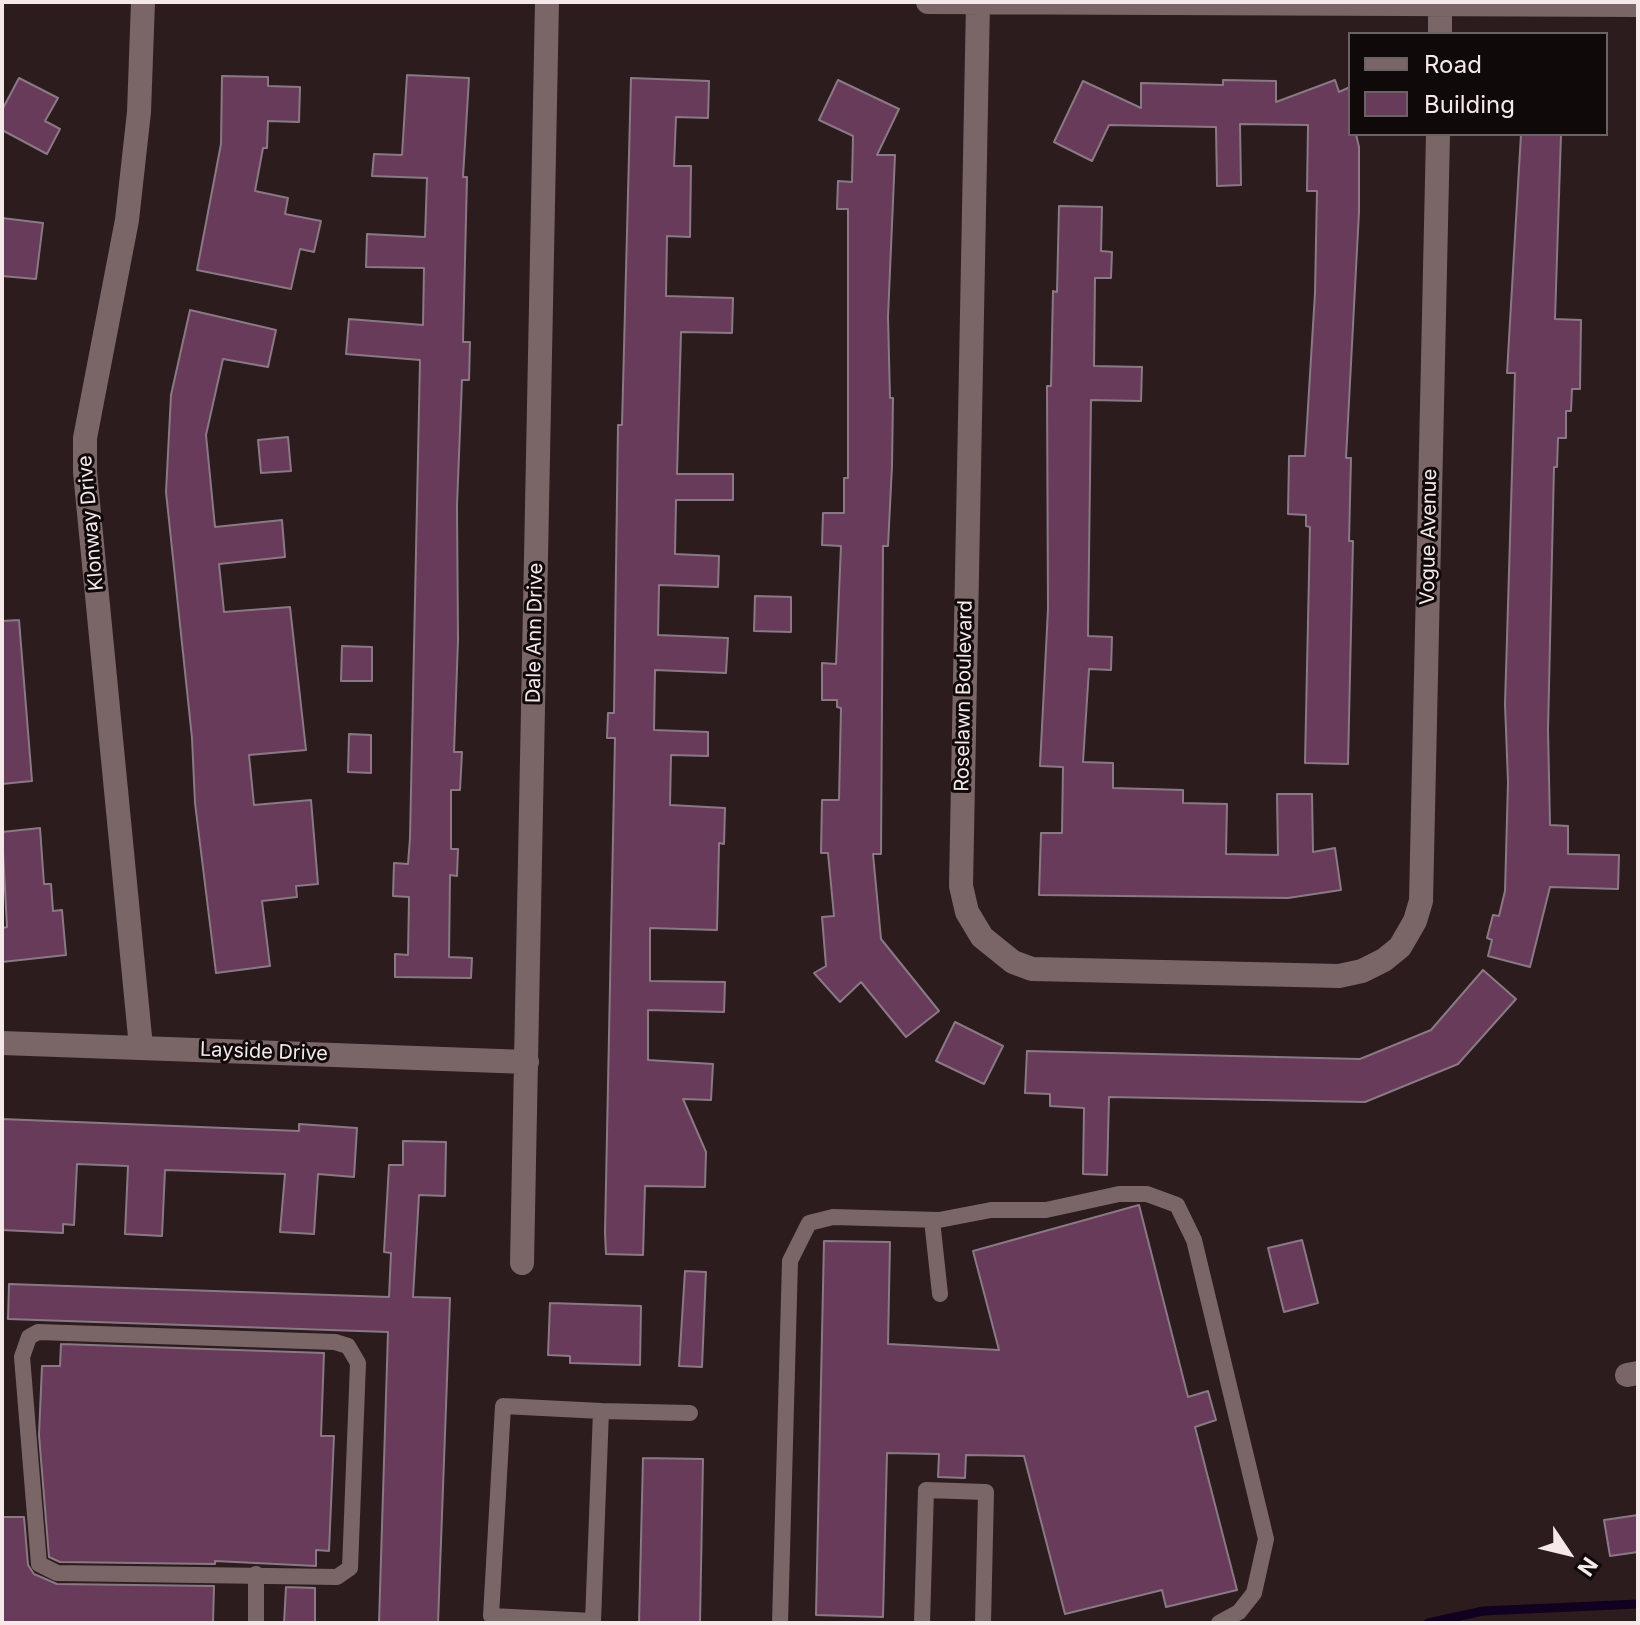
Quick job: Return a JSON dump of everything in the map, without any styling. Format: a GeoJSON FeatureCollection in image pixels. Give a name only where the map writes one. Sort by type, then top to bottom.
{"type":"FeatureCollection","features":[{"type":"Feature","properties":{"kind":"street","name":"Klonway Drive"},"geometry":{"type":"LineString","coordinates":[[141,1047],[85,472],[85,438],[89,403],[127,220],[139,112],[143,2]]}},
{"type":"Feature","properties":{"kind":"street","name":"Dale Ann Drive"},"geometry":{"type":"LineString","coordinates":[[522,1263],[547,2]]}},
{"type":"Feature","properties":{"kind":"street"},"geometry":{"type":"LineString","coordinates":[[928,2],[1638,5]]}},
{"type":"Feature","properties":{"kind":"street","name":"Roselawn Boulevard"},"geometry":{"type":"LineString","coordinates":[[978,2],[961,886],[967,912],[982,937],[1013,962],[1032,969],[1068,972],[1339,976],[1362,971],[1384,960],[1407,937]]}},
{"type":"Feature","properties":{"kind":"street"},"geometry":{"type":"LineString","coordinates":[[1440,3],[1440,32]]}},
{"type":"Feature","properties":{"kind":"street","name":"Vogue Avenue"},"geometry":{"type":"LineString","coordinates":[[1407,937],[1421,901],[1438,136]]}},
{"type":"Feature","properties":{"kind":"street","name":"Layside Drive"},"geometry":{"type":"LineString","coordinates":[[2,1043],[527,1062]]}},
{"type":"Feature","properties":{"kind":"lane"},"geometry":{"type":"LineString","coordinates":[[780,1623],[790,1261],[809,1223],[833,1217],[932,1220],[991,1210],[1046,1210],[1119,1194],[1147,1194],[1177,1205],[1194,1240],[1266,1539],[1254,1593],[1239,1612],[1219,1623]]}},
{"type":"Feature","properties":{"kind":"lane"},"geometry":{"type":"LineString","coordinates":[[932,1220],[940,1294]]}},
{"type":"Feature","properties":{"kind":"lane"},"geometry":{"type":"LineString","coordinates":[[38,1332],[335,1342],[355,1352],[358,1363],[350,1568],[337,1577],[256,1574],[57,1573],[39,1564],[22,1357],[29,1337],[38,1332]]}},
{"type":"Feature","properties":{"kind":"lane"},"geometry":{"type":"LineString","coordinates":[[601,1411],[593,1621],[491,1616],[503,1406],[690,1413]]}},
{"type":"Feature","properties":{"kind":"lane"},"geometry":{"type":"LineString","coordinates":[[922,1623],[926,1490],[986,1492],[983,1623]]}},
{"type":"Feature","properties":{"kind":"lane"},"geometry":{"type":"LineString","coordinates":[[256,1574],[256,1623]]}},
{"type":"Feature","properties":{"kind":"building"},"geometry":{"type":"Polygon","coordinates":[[[407,75],[469,78],[463,177],[467,177],[463,342],[470,342],[469,380],[462,380],[457,505],[458,640],[454,752],[462,752],[460,790],[451,790],[451,849],[458,849],[457,876],[450,875],[449,957],[472,958],[471,978],[395,977],[395,954],[408,955],[409,897],[393,896],[394,863],[408,864],[410,838],[420,360],[346,354],[349,319],[423,325],[424,268],[366,267],[367,234],[425,237],[427,178],[372,176],[374,154],[402,155],[407,75]]]}},
{"type":"Feature","properties":{"kind":"building"},"geometry":{"type":"Polygon","coordinates":[[[222,76],[268,77],[268,86],[300,87],[299,122],[268,121],[267,148],[263,148],[255,191],[288,198],[285,214],[321,221],[314,252],[300,249],[291,289],[197,270],[221,144],[222,76]]]}},
{"type":"Feature","properties":{"kind":"building"},"geometry":{"type":"Polygon","coordinates":[[[19,78],[58,98],[45,121],[60,129],[47,154],[2,130],[2,110],[19,78]]]}},
{"type":"Feature","properties":{"kind":"building"},"geometry":{"type":"Polygon","coordinates":[[[631,78],[709,81],[708,118],[676,117],[674,166],[691,166],[690,237],[667,236],[666,296],[733,298],[732,333],[681,332],[677,474],[733,474],[733,500],[676,500],[675,554],[719,556],[718,587],[659,585],[658,635],[728,638],[726,673],[655,670],[654,730],[708,732],[708,756],[671,755],[670,805],[725,808],[724,844],[719,843],[717,930],[650,928],[650,981],[725,982],[724,1012],[648,1010],[648,1060],[713,1064],[711,1100],[683,1099],[706,1152],[705,1187],[645,1186],[643,1255],[606,1254],[605,1233],[615,738],[607,738],[608,713],[614,713],[618,425],[622,425],[631,78]]]}},
{"type":"Feature","properties":{"kind":"building"},"geometry":{"type":"Polygon","coordinates":[[[838,80],[899,109],[877,155],[895,155],[888,317],[890,398],[893,398],[892,466],[888,546],[883,546],[881,854],[873,854],[881,939],[939,1011],[906,1037],[861,982],[840,1002],[814,973],[826,966],[822,917],[834,916],[828,853],[821,853],[822,800],[839,800],[841,708],[837,707],[837,700],[822,700],[822,663],[836,664],[841,546],[822,545],[823,513],[844,513],[844,478],[848,478],[848,209],[837,209],[838,181],[852,182],[853,136],[819,120],[838,80]]]}},
{"type":"Feature","properties":{"kind":"building"},"geometry":{"type":"Polygon","coordinates":[[[1223,80],[1276,81],[1276,102],[1335,80],[1339,92],[1348,88],[1348,136],[1356,136],[1359,147],[1359,212],[1346,458],[1351,458],[1349,541],[1353,541],[1348,764],[1305,763],[1310,527],[1306,526],[1306,515],[1288,514],[1289,456],[1305,456],[1315,293],[1317,191],[1307,191],[1308,125],[1240,124],[1241,185],[1217,186],[1216,127],[1109,125],[1092,161],[1054,142],[1083,81],[1141,108],[1141,83],[1223,85],[1223,80]]]}},
{"type":"Feature","properties":{"kind":"building"},"geometry":{"type":"Polygon","coordinates":[[[1521,136],[1561,136],[1555,319],[1581,320],[1580,389],[1572,389],[1571,411],[1566,411],[1566,438],[1558,438],[1557,467],[1554,467],[1548,730],[1550,825],[1568,826],[1568,854],[1619,855],[1618,889],[1550,887],[1530,967],[1488,956],[1492,940],[1487,938],[1493,915],[1499,916],[1505,891],[1508,782],[1505,704],[1515,373],[1507,373],[1521,136]]]}},
{"type":"Feature","properties":{"kind":"building"},"geometry":{"type":"Polygon","coordinates":[[[1059,206],[1102,207],[1101,251],[1112,252],[1111,278],[1095,278],[1094,366],[1142,367],[1141,401],[1091,400],[1088,636],[1112,637],[1111,670],[1089,669],[1083,762],[1113,763],[1113,788],[1183,790],[1183,803],[1227,804],[1226,854],[1278,855],[1277,794],[1312,794],[1313,852],[1335,848],[1341,890],[1288,898],[1039,895],[1041,833],[1062,833],[1063,767],[1040,766],[1048,609],[1047,386],[1051,386],[1059,206]]]}},
{"type":"Feature","properties":{"kind":"building"},"geometry":{"type":"Polygon","coordinates":[[[2,218],[43,223],[36,279],[2,276],[2,218]]]}},
{"type":"Feature","properties":{"kind":"building"},"geometry":{"type":"Polygon","coordinates":[[[190,310],[276,330],[268,367],[223,359],[206,435],[215,527],[282,520],[285,557],[219,564],[224,612],[290,607],[306,750],[249,755],[254,805],[311,800],[318,884],[296,886],[297,897],[262,901],[270,966],[216,973],[195,803],[192,738],[166,492],[171,395],[190,310]]]}},
{"type":"Feature","properties":{"kind":"building"},"geometry":{"type":"Polygon","coordinates":[[[288,437],[291,471],[261,473],[258,440],[288,437]]]}},
{"type":"Feature","properties":{"kind":"building"},"geometry":{"type":"Polygon","coordinates":[[[755,596],[791,597],[791,632],[754,631],[755,596]]]}},
{"type":"Feature","properties":{"kind":"building"},"geometry":{"type":"Polygon","coordinates":[[[19,620],[32,781],[2,784],[2,621],[19,620]]]}},
{"type":"Feature","properties":{"kind":"building"},"geometry":{"type":"Polygon","coordinates":[[[342,646],[372,647],[372,681],[341,681],[342,646]]]}},
{"type":"Feature","properties":{"kind":"building"},"geometry":{"type":"Polygon","coordinates":[[[349,734],[371,735],[371,773],[348,772],[349,734]]]}},
{"type":"Feature","properties":{"kind":"building"},"geometry":{"type":"Polygon","coordinates":[[[40,828],[44,884],[51,884],[53,911],[62,910],[66,955],[2,962],[2,928],[7,927],[2,832],[40,828]]]}},
{"type":"Feature","properties":{"kind":"building"},"geometry":{"type":"Polygon","coordinates":[[[1483,970],[1516,999],[1458,1064],[1365,1102],[1109,1097],[1107,1175],[1083,1174],[1084,1108],[1050,1106],[1050,1094],[1025,1093],[1027,1051],[1360,1059],[1431,1030],[1483,970]]]}},
{"type":"Feature","properties":{"kind":"building"},"geometry":{"type":"Polygon","coordinates":[[[955,1022],[1003,1046],[984,1084],[936,1061],[955,1022]]]}},
{"type":"Feature","properties":{"kind":"building"},"geometry":{"type":"Polygon","coordinates":[[[2,1119],[299,1131],[299,1124],[357,1128],[354,1177],[318,1174],[314,1234],[280,1232],[285,1174],[165,1170],[162,1236],[125,1234],[128,1166],[77,1164],[74,1225],[63,1224],[63,1233],[2,1230],[2,1119]]]}},
{"type":"Feature","properties":{"kind":"building"},"geometry":{"type":"Polygon","coordinates":[[[403,1141],[446,1142],[445,1196],[419,1195],[413,1297],[450,1298],[438,1623],[379,1623],[388,1332],[8,1319],[9,1284],[389,1297],[391,1253],[384,1252],[389,1165],[403,1165],[403,1141]]]}},
{"type":"Feature","properties":{"kind":"building"},"geometry":{"type":"Polygon","coordinates":[[[1139,1205],[1188,1397],[1208,1391],[1216,1420],[1195,1427],[1237,1590],[1166,1607],[1162,1590],[1065,1614],[1024,1456],[966,1455],[965,1478],[938,1477],[939,1454],[887,1453],[883,1617],[816,1615],[824,1241],[890,1242],[888,1344],[999,1350],[973,1251],[1139,1205]]]}},
{"type":"Feature","properties":{"kind":"building"},"geometry":{"type":"Polygon","coordinates":[[[1302,1240],[1318,1303],[1284,1312],[1268,1248],[1302,1240]]]}},
{"type":"Feature","properties":{"kind":"building"},"geometry":{"type":"Polygon","coordinates":[[[685,1271],[706,1272],[702,1367],[679,1366],[685,1271]]]}},
{"type":"Feature","properties":{"kind":"building"},"geometry":{"type":"Polygon","coordinates":[[[550,1303],[641,1306],[640,1365],[570,1363],[570,1356],[548,1355],[550,1303]]]}},
{"type":"Feature","properties":{"kind":"building"},"geometry":{"type":"Polygon","coordinates":[[[61,1344],[324,1353],[321,1436],[334,1436],[329,1551],[316,1550],[316,1566],[215,1561],[215,1564],[60,1562],[49,1557],[39,1435],[42,1366],[60,1366],[61,1344]]]}},
{"type":"Feature","properties":{"kind":"building"},"geometry":{"type":"Polygon","coordinates":[[[643,1458],[703,1459],[700,1623],[639,1623],[643,1458]]]}},
{"type":"Feature","properties":{"kind":"building"},"geometry":{"type":"Polygon","coordinates":[[[1638,1515],[1638,1552],[1610,1556],[1604,1520],[1638,1515]]]}},
{"type":"Feature","properties":{"kind":"building"},"geometry":{"type":"Polygon","coordinates":[[[2,1517],[24,1517],[28,1565],[34,1574],[57,1584],[214,1586],[213,1623],[2,1623],[2,1517]]]}},
{"type":"Feature","properties":{"kind":"building"},"geometry":{"type":"Polygon","coordinates":[[[286,1587],[315,1588],[315,1623],[284,1623],[286,1587]]]}},
{"type":"Feature","properties":{"kind":"waterway"},"geometry":{"type":"LineString","coordinates":[[1428,1623],[1483,1611],[1638,1604]]}}]}
